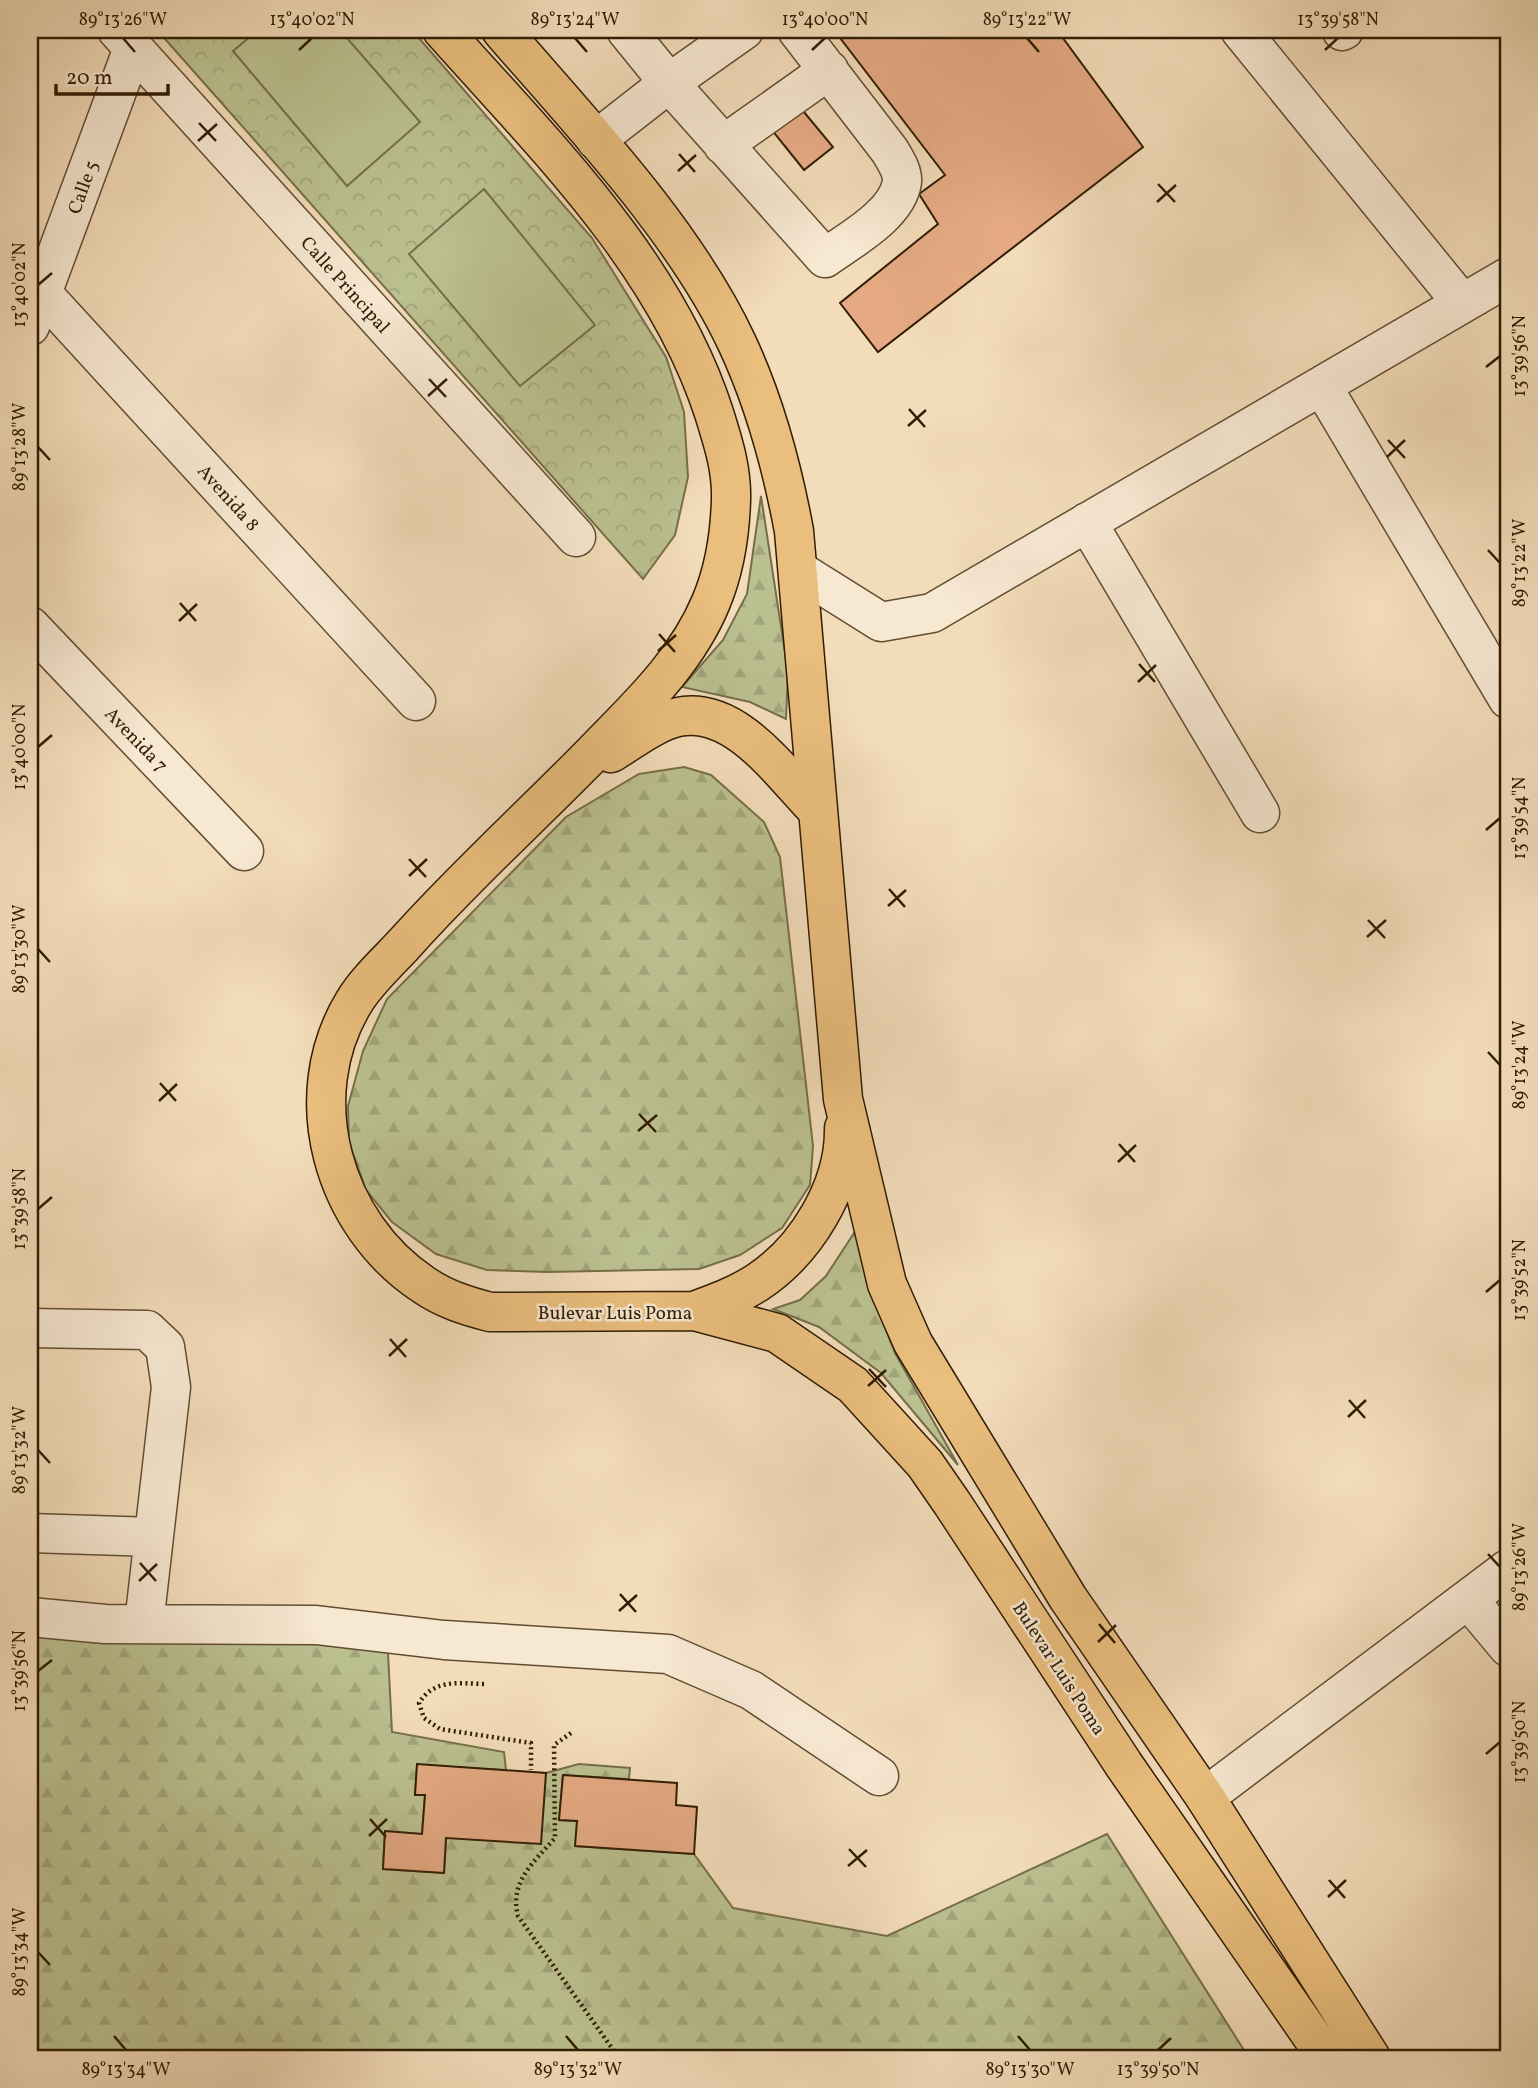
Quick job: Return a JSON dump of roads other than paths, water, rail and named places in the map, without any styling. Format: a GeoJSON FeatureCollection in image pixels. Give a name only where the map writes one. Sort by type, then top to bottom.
{"type":"FeatureCollection","features":[{"type":"Feature","properties":{"kind":"highway"},"geometry":{"type":"LineString","coordinates":[[442,30],[604,215],[632,253],[704,383],[729,460],[731,500],[721,574],[711,603],[681,656],[657,688],[570,777]]}},
{"type":"Feature","properties":{"kind":"highway"},"geometry":{"type":"LineString","coordinates":[[501,30],[596,140],[676,243],[736,341],[764,411],[784,476],[798,570],[844,1135],[838,1169],[826,1202],[809,1233],[786,1259],[759,1282],[728,1299],[694,1311]]}},
{"type":"Feature","properties":{"kind":"highway"},"geometry":{"type":"LineString","coordinates":[[570,777],[666,722],[698,715],[719,721],[750,741],[816,809]]}},
{"type":"Feature","properties":{"kind":"highway","name":"Bulevar Luis Poma"},"geometry":{"type":"LineString","coordinates":[[570,777],[450,892],[355,1000],[340,1032],[332,1058],[326,1106],[327,1135],[341,1185],[360,1221],[399,1266],[443,1296],[490,1312],[694,1311],[777,1334],[832,1369],[870,1403],[925,1464],[946,1493],[1124,1765],[1328,2058]]}},
{"type":"Feature","properties":{"kind":"highway"},"geometry":{"type":"LineString","coordinates":[[843,1100],[887,1284],[913,1343],[1068,1598],[1205,1797],[1371,2058]]}},
{"type":"Feature","properties":{"kind":"highway"},"geometry":{"type":"LineString","coordinates":[[1124,1765],[1165,1797],[1178,1803],[1194,1803],[1205,1797]]}},
{"type":"Feature","properties":{"kind":"street"},"geometry":{"type":"LineString","coordinates":[[626,30],[723,145],[825,258],[893,202],[902,181],[900,169],[890,151],[797,30]]}},
{"type":"Feature","properties":{"kind":"street"},"geometry":{"type":"LineString","coordinates":[[596,140],[669,83],[744,30]]}},
{"type":"Feature","properties":{"kind":"street"},"geometry":{"type":"LineString","coordinates":[[1240,30],[1462,303]]}},
{"type":"Feature","properties":{"kind":"street","name":"Calle 5"},"geometry":{"type":"LineString","coordinates":[[36,310],[125,39]]}},
{"type":"Feature","properties":{"kind":"street","name":"Calle Principal"},"geometry":{"type":"LineString","coordinates":[[125,39],[576,537]]}},
{"type":"Feature","properties":{"kind":"street"},"geometry":{"type":"LineString","coordinates":[[723,145],[829,70]]}},
{"type":"Feature","properties":{"kind":"street"},"geometry":{"type":"LineString","coordinates":[[798,570],[881,622],[932,613],[1508,277]]}},
{"type":"Feature","properties":{"kind":"street","name":"Avenida 8"},"geometry":{"type":"LineString","coordinates":[[36,310],[416,701]]}},
{"type":"Feature","properties":{"kind":"street"},"geometry":{"type":"LineString","coordinates":[[1322,386],[1508,699]]}},
{"type":"Feature","properties":{"kind":"street"},"geometry":{"type":"LineString","coordinates":[[1087,522],[1260,813]]}},
{"type":"Feature","properties":{"kind":"street","name":"Avenida 7"},"geometry":{"type":"LineString","coordinates":[[30,626],[244,851]]}},
{"type":"Feature","properties":{"kind":"street"},"geometry":{"type":"LineString","coordinates":[[30,1328],[148,1330],[165,1347],[171,1387],[144,1624]]}},
{"type":"Feature","properties":{"kind":"street"},"geometry":{"type":"LineString","coordinates":[[30,1533],[154,1537]]}},
{"type":"Feature","properties":{"kind":"street"},"geometry":{"type":"LineString","coordinates":[[1205,1797],[1508,1569]]}},
{"type":"Feature","properties":{"kind":"street"},"geometry":{"type":"LineString","coordinates":[[1468,1599],[1508,1647]]}},
{"type":"Feature","properties":{"kind":"street"},"geometry":{"type":"LineString","coordinates":[[30,1617],[144,1624],[316,1625],[470,1642],[668,1654],[751,1690],[879,1776]]}}]}
